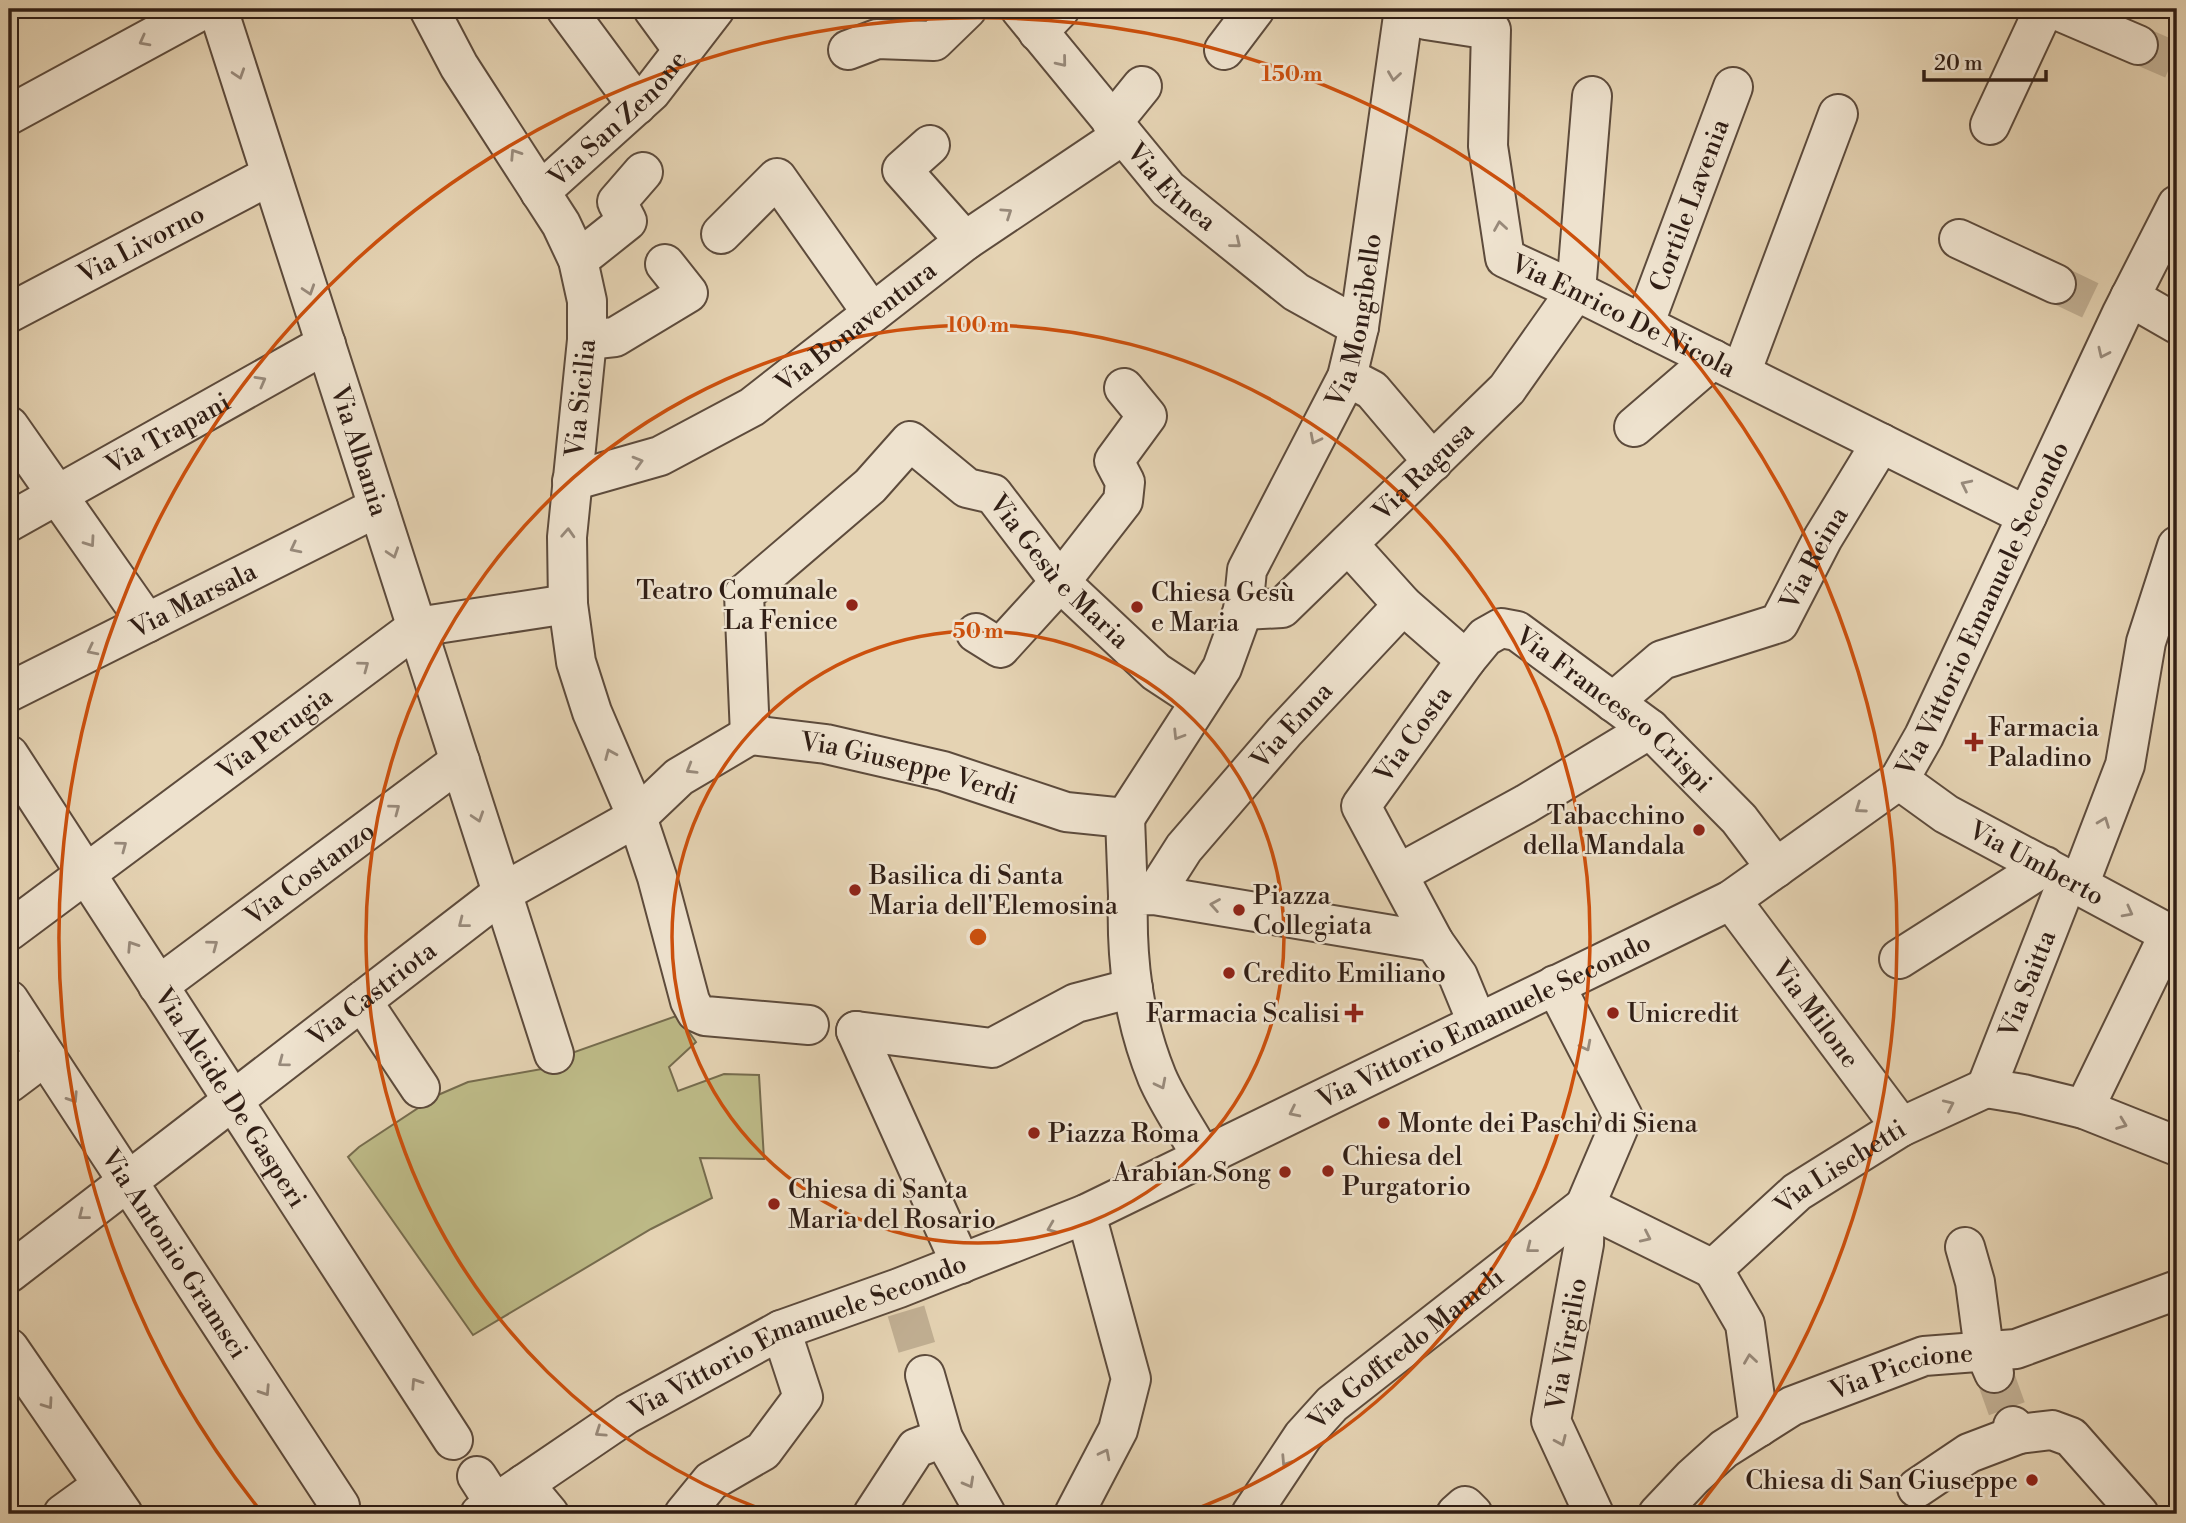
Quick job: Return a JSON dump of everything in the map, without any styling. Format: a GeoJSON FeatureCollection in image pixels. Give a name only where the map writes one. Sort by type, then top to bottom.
{"type":"FeatureCollection","features":[{"type":"Feature","properties":{"kind":"street"},"geometry":{"type":"LineString","coordinates":[[11,109],[204,9]]}},
{"type":"Feature","properties":{"kind":"street","name":"Via Albania"},"geometry":{"type":"LineString","coordinates":[[218,9],[554,1054]]}},
{"type":"Feature","properties":{"kind":"street","name":"Via Sicilia"},"geometry":{"type":"LineString","coordinates":[[429,9],[459,66],[561,223],[578,260],[587,301],[587,340],[567,537],[568,604],[576,662],[592,712],[637,817],[657,877],[690,1001],[696,1012],[705,1016],[809,1025]]}},
{"type":"Feature","properties":{"kind":"street"},"geometry":{"type":"LineString","coordinates":[[566,9],[637,105]]}},
{"type":"Feature","properties":{"kind":"street"},"geometry":{"type":"LineString","coordinates":[[653,9],[683,50]]}},
{"type":"Feature","properties":{"kind":"street","name":"Via San Zenone"},"geometry":{"type":"LineString","coordinates":[[540,192],[650,92],[715,9]]}},
{"type":"Feature","properties":{"kind":"street"},"geometry":{"type":"LineString","coordinates":[[848,50],[877,39],[934,41],[967,9]]}},
{"type":"Feature","properties":{"kind":"street"},"geometry":{"type":"LineString","coordinates":[[1224,50],[1255,9]]}},
{"type":"Feature","properties":{"kind":"street","name":"Via Enrico De Nicola"},"geometry":{"type":"LineString","coordinates":[[1402,9],[1426,20],[1492,19],[1488,146],[1505,258],[2027,516]]}},
{"type":"Feature","properties":{"kind":"street","name":"Via Mongibello"},"geometry":{"type":"LineString","coordinates":[[1125,818],[1222,668],[1243,610],[1247,570],[1347,377],[1359,327],[1402,9]]}},
{"type":"Feature","properties":{"kind":"street"},"geometry":{"type":"LineString","coordinates":[[1990,125],[2044,9]]}},
{"type":"Feature","properties":{"kind":"street"},"geometry":{"type":"LineString","coordinates":[[2054,9],[2138,45]]}},
{"type":"Feature","properties":{"kind":"street","name":"Via Etnea"},"geometry":{"type":"LineString","coordinates":[[1039,17],[1118,129],[1168,189],[1296,292],[1359,327]]}},
{"type":"Feature","properties":{"kind":"street","name":"Via Bonaventura"},"geometry":{"type":"LineString","coordinates":[[572,481],[660,456],[752,407],[965,241],[1118,129],[1142,86]]}},
{"type":"Feature","properties":{"kind":"street","name":"Cortile Lavenia"},"geometry":{"type":"LineString","coordinates":[[1644,325],[1733,87]]}},
{"type":"Feature","properties":{"kind":"street"},"geometry":{"type":"LineString","coordinates":[[1576,291],[1592,96]]}},
{"type":"Feature","properties":{"kind":"street"},"geometry":{"type":"LineString","coordinates":[[1634,427],[1727,366],[1838,114]]}},
{"type":"Feature","properties":{"kind":"street"},"geometry":{"type":"LineString","coordinates":[[930,145],[902,170],[965,241]]}},
{"type":"Feature","properties":{"kind":"street"},"geometry":{"type":"LineString","coordinates":[[578,260],[627,220],[617,202],[643,172]]}},
{"type":"Feature","properties":{"kind":"street","name":"Via Livorno"},"geometry":{"type":"LineString","coordinates":[[9,313],[271,175]]}},
{"type":"Feature","properties":{"kind":"street"},"geometry":{"type":"LineString","coordinates":[[720,234],[777,178],[872,313]]}},
{"type":"Feature","properties":{"kind":"street","name":"Via Vittorio Emanuele Secondo"},"geometry":{"type":"LineString","coordinates":[[494,1495],[627,1414],[781,1330],[903,1300],[961,1264],[1086,1214],[1731,900],[1899,780],[1924,736],[2027,516],[2116,304],[2177,205]]}},
{"type":"Feature","properties":{"kind":"street"},"geometry":{"type":"LineString","coordinates":[[1959,240],[2056,284]]}},
{"type":"Feature","properties":{"kind":"street"},"geometry":{"type":"LineString","coordinates":[[587,340],[615,337],[688,293],[665,264]]}},
{"type":"Feature","properties":{"kind":"street","name":"Via Ragusa"},"geometry":{"type":"LineString","coordinates":[[1243,610],[1282,608],[1507,389],[1576,291]]}},
{"type":"Feature","properties":{"kind":"street"},"geometry":{"type":"LineString","coordinates":[[2116,304],[2177,324]]}},
{"type":"Feature","properties":{"kind":"street","name":"Via Trapani"},"geometry":{"type":"LineString","coordinates":[[9,522],[326,344]]}},
{"type":"Feature","properties":{"kind":"street"},"geometry":{"type":"LineString","coordinates":[[1347,377],[1372,390],[1433,462]]}},
{"type":"Feature","properties":{"kind":"street"},"geometry":{"type":"LineString","coordinates":[[976,633],[999,648],[1060,582],[1123,501],[1125,482],[1114,461],[1147,416],[1125,388]]}},
{"type":"Feature","properties":{"kind":"street"},"geometry":{"type":"LineString","coordinates":[[9,426],[146,622]]}},
{"type":"Feature","properties":{"kind":"street","name":"Via Gesù e Maria"},"geometry":{"type":"LineString","coordinates":[[750,735],[744,594],[870,486],[910,441],[967,488],[993,494],[1060,582],[1156,671],[1200,701]]}},
{"type":"Feature","properties":{"kind":"street","name":"Via Reina"},"geometry":{"type":"LineString","coordinates":[[1613,702],[1662,660],[1779,623],[1823,538],[1881,443]]}},
{"type":"Feature","properties":{"kind":"street","name":"Via Marsala"},"geometry":{"type":"LineString","coordinates":[[9,692],[378,507]]}},
{"type":"Feature","properties":{"kind":"street"},"geometry":{"type":"LineString","coordinates":[[1348,544],[1403,605],[1466,660]]}},
{"type":"Feature","properties":{"kind":"street","name":"Via Saitta"},"geometry":{"type":"LineString","coordinates":[[1986,1088],[2064,877],[2126,765],[2146,642],[2177,546]]}},
{"type":"Feature","properties":{"kind":"street","name":"Via Perugia"},"geometry":{"type":"LineString","coordinates":[[9,931],[417,627],[568,604]]}},
{"type":"Feature","properties":{"kind":"street","name":"Via Enna"},"geometry":{"type":"LineString","coordinates":[[1141,896],[1284,732],[1403,605]]}},
{"type":"Feature","properties":{"kind":"street","name":"Via Francesco Crispi"},"geometry":{"type":"LineString","coordinates":[[1466,660],[1485,638],[1502,628],[1517,631],[1650,729],[1739,819],[1776,868]]}},
{"type":"Feature","properties":{"kind":"street","name":"Via Costa"},"geometry":{"type":"LineString","coordinates":[[1407,869],[1361,806],[1466,660]]}},
{"type":"Feature","properties":{"kind":"street"},"geometry":{"type":"LineString","coordinates":[[1477,1022],[1458,976],[1434,942],[1407,869],[1526,804],[1650,729]]}},
{"type":"Feature","properties":{"kind":"street","name":"Via Giuseppe Verdi"},"geometry":{"type":"LineString","coordinates":[[750,735],[826,744],[943,771],[1066,812],[1125,818]]}},
{"type":"Feature","properties":{"kind":"street","name":"Via Castriota"},"geometry":{"type":"LineString","coordinates":[[9,1273],[502,893],[637,817],[679,777],[750,735]]}},
{"type":"Feature","properties":{"kind":"street","name":"Via Alcide De Gasperi"},"geometry":{"type":"LineString","coordinates":[[9,755],[453,1440]]}},
{"type":"Feature","properties":{"kind":"street","name":"Via Costanzo"},"geometry":{"type":"LineString","coordinates":[[158,986],[460,761]]}},
{"type":"Feature","properties":{"kind":"street","name":"Via Umberto"},"geometry":{"type":"LineString","coordinates":[[1899,780],[1947,814],[2174,933]]}},
{"type":"Feature","properties":{"kind":"street"},"geometry":{"type":"LineString","coordinates":[[1125,818],[1141,896],[1127,942],[1137,1020],[1158,1079],[1202,1157]]}},
{"type":"Feature","properties":{"kind":"street"},"geometry":{"type":"LineString","coordinates":[[1899,959],[2064,877]]}},
{"type":"Feature","properties":{"kind":"street"},"geometry":{"type":"LineString","coordinates":[[1141,896],[1434,942]]}},
{"type":"Feature","properties":{"kind":"street","name":"Via Milone"},"geometry":{"type":"LineString","coordinates":[[1731,900],[1901,1127]]}},
{"type":"Feature","properties":{"kind":"street"},"geometry":{"type":"LineString","coordinates":[[2084,1109],[2174,933]]}},
{"type":"Feature","properties":{"kind":"street"},"geometry":{"type":"LineString","coordinates":[[1555,985],[1623,1117],[1585,1206],[1713,1269],[1745,1324],[1759,1427]]}},
{"type":"Feature","properties":{"kind":"street"},"geometry":{"type":"LineString","coordinates":[[961,1264],[856,1031],[992,1048],[1076,1003],[1133,988]]}},
{"type":"Feature","properties":{"kind":"street","name":"Via Antonio Gramsci"},"geometry":{"type":"LineString","coordinates":[[9,1000],[340,1506]]}},
{"type":"Feature","properties":{"kind":"street"},"geometry":{"type":"LineString","coordinates":[[362,1001],[421,1088]]}},
{"type":"Feature","properties":{"kind":"street"},"geometry":{"type":"LineString","coordinates":[[9,1083],[45,1056]]}},
{"type":"Feature","properties":{"kind":"street"},"geometry":{"type":"LineString","coordinates":[[1986,1088],[2084,1109],[2177,1146]]}},
{"type":"Feature","properties":{"kind":"street","name":"Via Lischetti"},"geometry":{"type":"LineString","coordinates":[[1713,1269],[1797,1192],[1901,1127],[1986,1088]]}},
{"type":"Feature","properties":{"kind":"street","name":"Via Goffredo Mameli"},"geometry":{"type":"LineString","coordinates":[[1251,1514],[1303,1436],[1332,1404],[1585,1206]]}},
{"type":"Feature","properties":{"kind":"street","name":"Via Virgilio"},"geometry":{"type":"LineString","coordinates":[[1585,1206],[1584,1244],[1551,1421],[1594,1514]]}},
{"type":"Feature","properties":{"kind":"street"},"geometry":{"type":"LineString","coordinates":[[1074,1514],[1118,1430],[1131,1379],[1086,1214]]}},
{"type":"Feature","properties":{"kind":"street"},"geometry":{"type":"LineString","coordinates":[[1965,1247],[1975,1282],[1989,1362]]}},
{"type":"Feature","properties":{"kind":"street","name":"Via Piccione"},"geometry":{"type":"LineString","coordinates":[[1658,1514],[1724,1449],[1792,1406],[1924,1356],[1989,1362],[2017,1349],[2177,1290]]}},
{"type":"Feature","properties":{"kind":"street"},"geometry":{"type":"LineString","coordinates":[[684,1514],[711,1481],[763,1451],[803,1397],[781,1330]]}},
{"type":"Feature","properties":{"kind":"street"},"geometry":{"type":"LineString","coordinates":[[9,1348],[113,1500],[63,1514]]}},
{"type":"Feature","properties":{"kind":"street"},"geometry":{"type":"LineString","coordinates":[[925,1375],[943,1438],[986,1514]]}},
{"type":"Feature","properties":{"kind":"street"},"geometry":{"type":"LineString","coordinates":[[1917,1488],[1969,1452],[2016,1430],[2052,1430],[2071,1437],[2139,1514]]}},
{"type":"Feature","properties":{"kind":"street"},"geometry":{"type":"LineString","coordinates":[[873,1514],[916,1448],[943,1438]]}},
{"type":"Feature","properties":{"kind":"street"},"geometry":{"type":"LineString","coordinates":[[494,1495],[548,1514]]}},
{"type":"Feature","properties":{"kind":"street"},"geometry":{"type":"LineString","coordinates":[[1456,1514],[1465,1506],[1473,1514]]}},
{"type":"Feature","properties":{"kind":"shaded area"},"geometry":{"type":"Polygon","coordinates":[[[682,1014],[687,1029],[696,1042],[669,1067],[678,1091],[724,1074],[759,1075],[764,1159],[700,1158],[712,1198],[651,1229],[473,1335],[348,1157],[438,1095],[468,1082],[570,1064],[566,1055],[682,1014]]]}},
{"type":"Feature","properties":{"kind":"tunnel"},"geometry":{"type":"LineString","coordinates":[[2138,45],[2177,62]]}},
{"type":"Feature","properties":{"kind":"tunnel"},"geometry":{"type":"LineString","coordinates":[[2056,284],[2096,303]]}},
{"type":"Feature","properties":{"kind":"tunnel"},"geometry":{"type":"LineString","coordinates":[[906,1311],[925,1375]]}},
{"type":"Feature","properties":{"kind":"tunnel"},"geometry":{"type":"LineString","coordinates":[[1994,1373],[2013,1426]]}},
{"type":"Feature","properties":{"kind":"place","name":"Teatro Comunale La Fenice"},"geometry":{"type":"Point","coordinates":[852,605]}},
{"type":"Feature","properties":{"kind":"place","name":"Chiesa Gesù e Maria"},"geometry":{"type":"Point","coordinates":[1137,607]}},
{"type":"Feature","properties":{"kind":"place","name":"Farmacia Paladino"},"geometry":{"type":"Point","coordinates":[1974,742]}},
{"type":"Feature","properties":{"kind":"place","name":"Tabacchino della Mandala"},"geometry":{"type":"Point","coordinates":[1699,830]}},
{"type":"Feature","properties":{"kind":"place","name":"Basilica di Santa Maria dell'Elemosina"},"geometry":{"type":"Point","coordinates":[855,890]}},
{"type":"Feature","properties":{"kind":"place","name":"Piazza Collegiata"},"geometry":{"type":"Point","coordinates":[1239,910]}},
{"type":"Feature","properties":{"kind":"place","name":"Credito Emiliano"},"geometry":{"type":"Point","coordinates":[1229,973]}},
{"type":"Feature","properties":{"kind":"place","name":"Farmacia Scalisi"},"geometry":{"type":"Point","coordinates":[1354,1013]}},
{"type":"Feature","properties":{"kind":"place","name":"Unicredit"},"geometry":{"type":"Point","coordinates":[1613,1013]}},
{"type":"Feature","properties":{"kind":"place","name":"Monte dei Paschi di Siena"},"geometry":{"type":"Point","coordinates":[1384,1123]}},
{"type":"Feature","properties":{"kind":"place","name":"Piazza Roma"},"geometry":{"type":"Point","coordinates":[1034,1133]}},
{"type":"Feature","properties":{"kind":"place","name":"Chiesa del Purgatorio"},"geometry":{"type":"Point","coordinates":[1328,1171]}},
{"type":"Feature","properties":{"kind":"place","name":"Arabian Song"},"geometry":{"type":"Point","coordinates":[1285,1172]}},
{"type":"Feature","properties":{"kind":"place","name":"Chiesa di Santa Maria del Rosario"},"geometry":{"type":"Point","coordinates":[774,1204]}},
{"type":"Feature","properties":{"kind":"place","name":"Chiesa di San Giuseppe"},"geometry":{"type":"Point","coordinates":[2032,1480]}}]}
